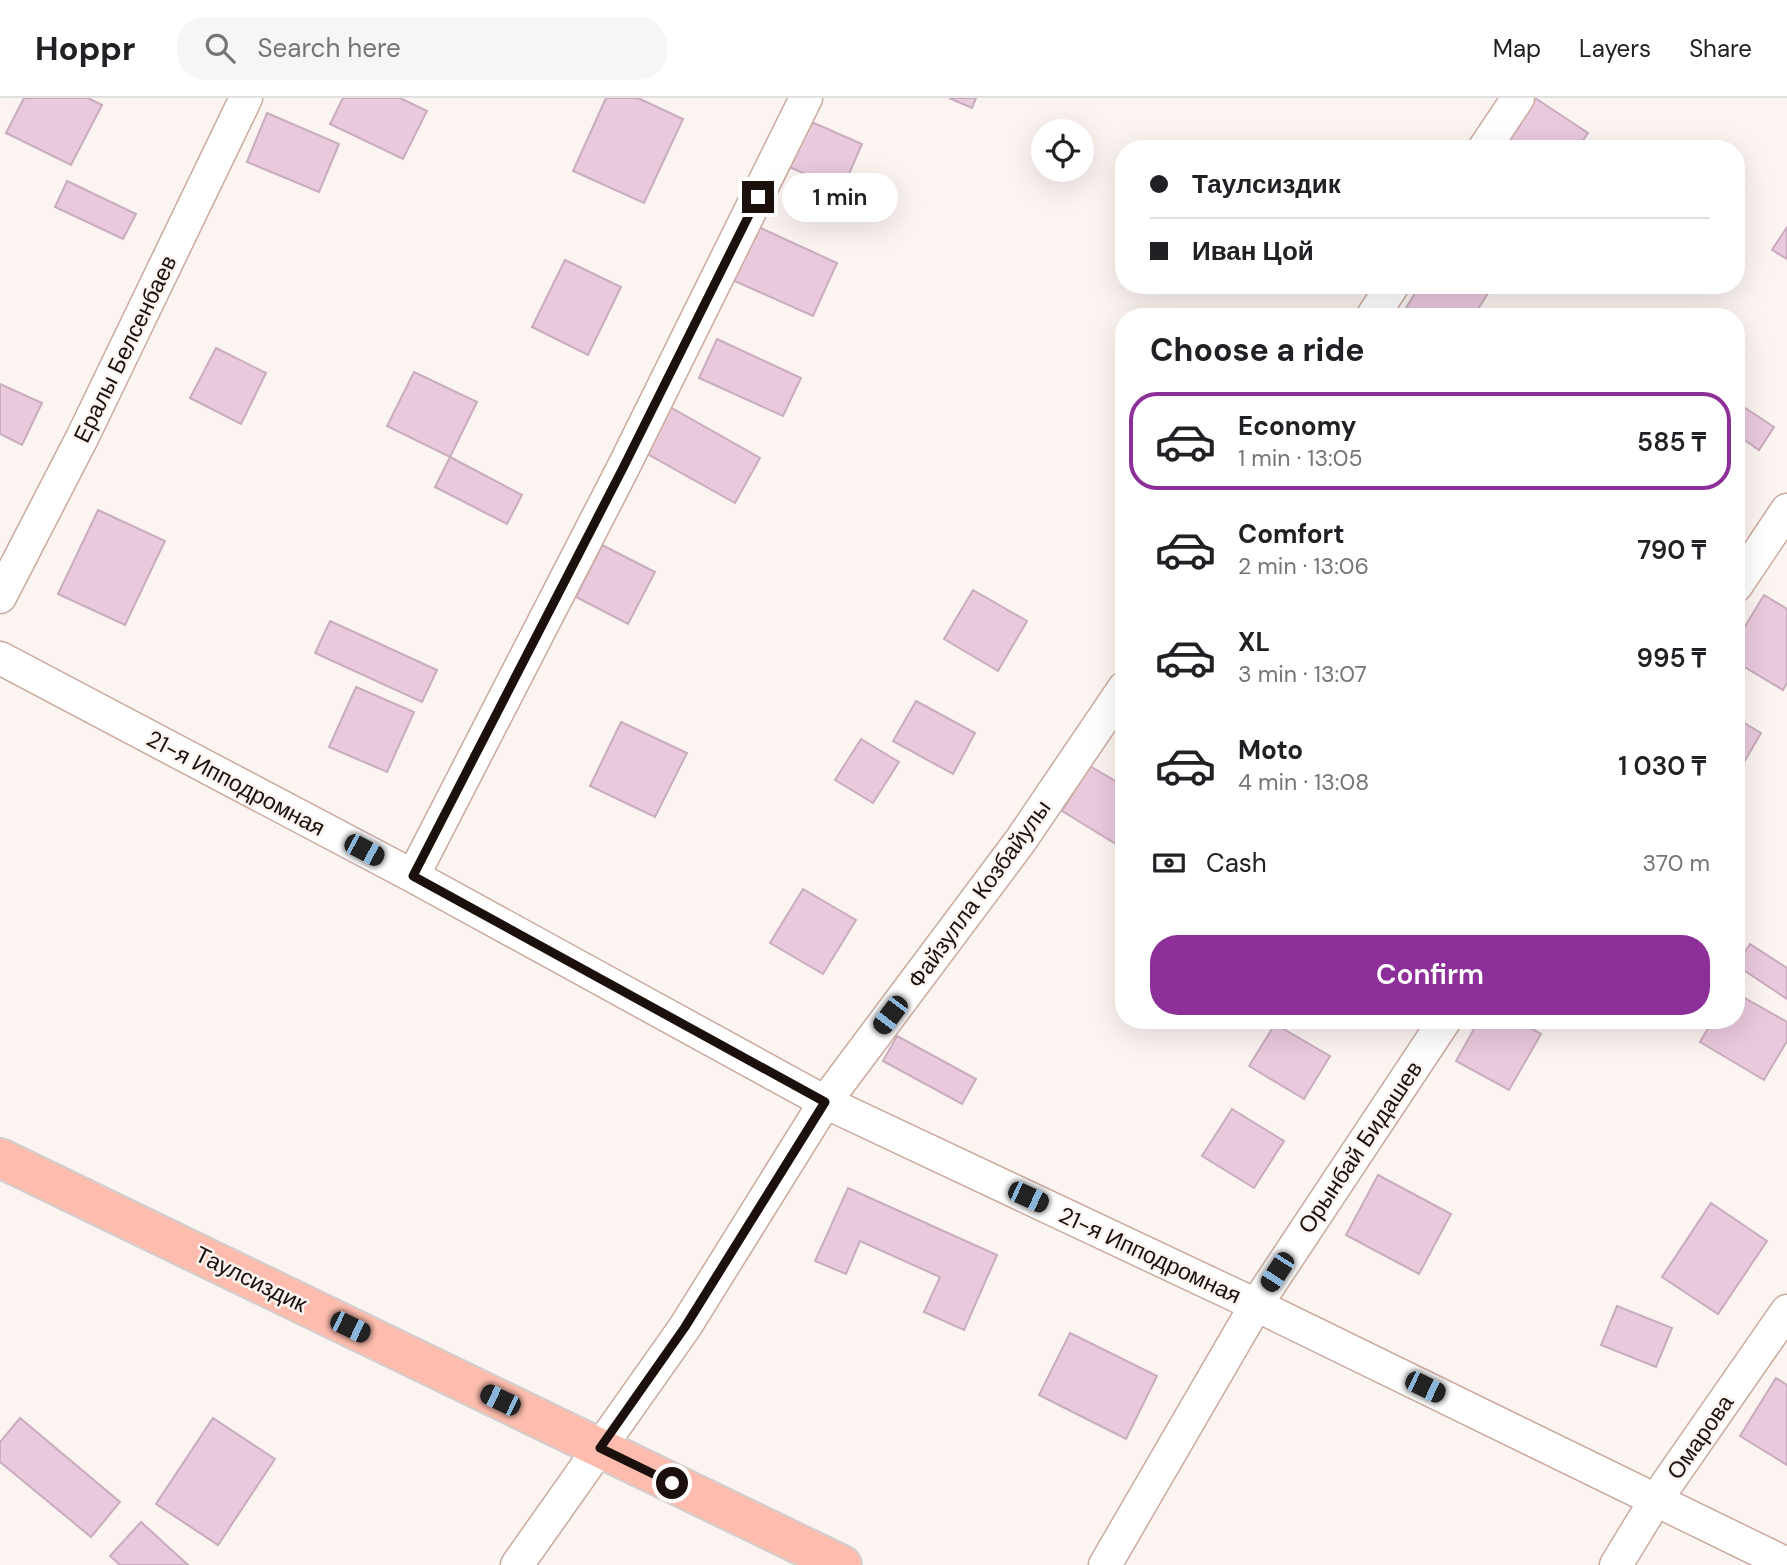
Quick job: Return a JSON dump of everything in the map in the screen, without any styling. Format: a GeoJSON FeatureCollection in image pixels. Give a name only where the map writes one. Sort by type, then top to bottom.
{"type":"FeatureCollection","features":[{"type":"Feature","properties":{"kind":"main road","name":"Таулсиздик"},"geometry":{"type":"LineString","coordinates":[[0,1158],[842,1565]]}},
{"type":"Feature","properties":{"kind":"street","name":"Ералы Белсенбаев"},"geometry":{"type":"LineString","coordinates":[[0,597],[82,438],[246,98]]}},
{"type":"Feature","properties":{"kind":"street"},"geometry":{"type":"LineString","coordinates":[[413,876],[623,468],[806,98]]}},
{"type":"Feature","properties":{"kind":"street"},"geometry":{"type":"LineString","coordinates":[[1490,140],[1518,98]]}},
{"type":"Feature","properties":{"kind":"street"},"geometry":{"type":"LineString","coordinates":[[1745,573],[1787,510]]}},
{"type":"Feature","properties":{"kind":"street","name":"21-я Ипподромная"},"geometry":{"type":"LineString","coordinates":[[0,658],[413,876],[825,1102],[1256,1304],[1787,1564]]}},
{"type":"Feature","properties":{"kind":"street","name":"Файзулла Козбайулы"},"geometry":{"type":"LineString","coordinates":[[517,1565],[685,1327],[825,1102],[1021,840],[1115,701]]}},
{"type":"Feature","properties":{"kind":"street","name":"Орынбай Бидашев"},"geometry":{"type":"LineString","coordinates":[[1105,1565],[1256,1304],[1439,1029]]}},
{"type":"Feature","properties":{"kind":"street","name":"Омарова"},"geometry":{"type":"LineString","coordinates":[[1616,1565],[1655,1501],[1787,1311]]}},
{"type":"Feature","properties":{"kind":"building"},"geometry":{"type":"Polygon","coordinates":[[[24,98],[88,98],[102,105],[71,165],[6,133],[24,98]]]}},
{"type":"Feature","properties":{"kind":"building"},"geometry":{"type":"Polygon","coordinates":[[[343,98],[400,98],[427,111],[403,159],[330,124],[343,98]]]}},
{"type":"Feature","properties":{"kind":"building"},"geometry":{"type":"Polygon","coordinates":[[[606,98],[638,98],[683,119],[644,203],[573,171],[606,98]]]}},
{"type":"Feature","properties":{"kind":"building"},"geometry":{"type":"Polygon","coordinates":[[[949,98],[976,98],[972,108],[949,98]]]}},
{"type":"Feature","properties":{"kind":"building"},"geometry":{"type":"Polygon","coordinates":[[[1526,98],[1535,98],[1588,133],[1583,140],[1499,140],[1526,98]]]}},
{"type":"Feature","properties":{"kind":"building"},"geometry":{"type":"Polygon","coordinates":[[[267,113],[339,144],[319,192],[247,162],[267,113]]]}},
{"type":"Feature","properties":{"kind":"building"},"geometry":{"type":"Polygon","coordinates":[[[807,120],[862,144],[842,190],[787,166],[807,120]]]}},
{"type":"Feature","properties":{"kind":"building"},"geometry":{"type":"Polygon","coordinates":[[[67,181],[136,214],[123,239],[55,207],[67,181]]]}},
{"type":"Feature","properties":{"kind":"building"},"geometry":{"type":"Polygon","coordinates":[[[754,225],[837,263],[813,316],[730,279],[754,225]]]}},
{"type":"Feature","properties":{"kind":"building"},"geometry":{"type":"Polygon","coordinates":[[[1787,227],[1787,259],[1772,250],[1787,227]]]}},
{"type":"Feature","properties":{"kind":"building"},"geometry":{"type":"Polygon","coordinates":[[[565,260],[621,287],[588,355],[532,327],[565,260]]]}},
{"type":"Feature","properties":{"kind":"building"},"geometry":{"type":"Polygon","coordinates":[[[1415,294],[1487,294],[1479,308],[1406,308],[1415,294]]]}},
{"type":"Feature","properties":{"kind":"building"},"geometry":{"type":"Polygon","coordinates":[[[717,339],[801,378],[783,416],[699,378],[717,339]]]}},
{"type":"Feature","properties":{"kind":"building"},"geometry":{"type":"Polygon","coordinates":[[[216,348],[266,373],[241,424],[190,398],[216,348]]]}},
{"type":"Feature","properties":{"kind":"building"},"geometry":{"type":"Polygon","coordinates":[[[414,372],[477,402],[450,457],[387,426],[414,372]]]}},
{"type":"Feature","properties":{"kind":"building"},"geometry":{"type":"Polygon","coordinates":[[[0,384],[42,403],[22,445],[0,434],[0,384]]]}},
{"type":"Feature","properties":{"kind":"building"},"geometry":{"type":"Polygon","coordinates":[[[670,407],[760,458],[735,503],[644,452],[670,407]]]}},
{"type":"Feature","properties":{"kind":"building"},"geometry":{"type":"Polygon","coordinates":[[[1745,408],[1774,427],[1759,450],[1745,440],[1745,408]]]}},
{"type":"Feature","properties":{"kind":"building"},"geometry":{"type":"Polygon","coordinates":[[[450,457],[522,495],[507,524],[435,487],[450,457]]]}},
{"type":"Feature","properties":{"kind":"building"},"geometry":{"type":"Polygon","coordinates":[[[98,510],[165,541],[125,625],[58,594],[98,510]]]}},
{"type":"Feature","properties":{"kind":"building"},"geometry":{"type":"Polygon","coordinates":[[[602,545],[655,572],[628,624],[576,597],[602,545]]]}},
{"type":"Feature","properties":{"kind":"building"},"geometry":{"type":"Polygon","coordinates":[[[973,590],[1027,621],[998,671],[944,639],[973,590]]]}},
{"type":"Feature","properties":{"kind":"building"},"geometry":{"type":"Polygon","coordinates":[[[1764,595],[1787,609],[1787,683],[1783,690],[1745,667],[1745,626],[1764,595]]]}},
{"type":"Feature","properties":{"kind":"building"},"geometry":{"type":"Polygon","coordinates":[[[330,621],[437,670],[422,702],[315,653],[330,621]]]}},
{"type":"Feature","properties":{"kind":"building"},"geometry":{"type":"Polygon","coordinates":[[[356,687],[414,712],[387,772],[329,747],[356,687]]]}},
{"type":"Feature","properties":{"kind":"building"},"geometry":{"type":"Polygon","coordinates":[[[916,701],[975,733],[953,774],[893,741],[916,701]]]}},
{"type":"Feature","properties":{"kind":"building"},"geometry":{"type":"Polygon","coordinates":[[[621,722],[687,753],[655,817],[590,786],[621,722]]]}},
{"type":"Feature","properties":{"kind":"building"},"geometry":{"type":"Polygon","coordinates":[[[1745,723],[1761,733],[1745,761],[1745,723]]]}},
{"type":"Feature","properties":{"kind":"building"},"geometry":{"type":"Polygon","coordinates":[[[861,739],[899,762],[873,803],[835,780],[861,739]]]}},
{"type":"Feature","properties":{"kind":"building"},"geometry":{"type":"Polygon","coordinates":[[[1090,766],[1115,781],[1115,843],[1062,811],[1090,766]]]}},
{"type":"Feature","properties":{"kind":"building"},"geometry":{"type":"Polygon","coordinates":[[[803,889],[856,920],[823,974],[770,943],[803,889]]]}},
{"type":"Feature","properties":{"kind":"building"},"geometry":{"type":"Polygon","coordinates":[[[1750,944],[1787,968],[1787,999],[1745,971],[1745,952],[1750,944]]]}},
{"type":"Feature","properties":{"kind":"building"},"geometry":{"type":"Polygon","coordinates":[[[1745,998],[1787,1022],[1787,1041],[1764,1080],[1700,1042],[1708,1029],[1745,1029],[1745,998]]]}},
{"type":"Feature","properties":{"kind":"building"},"geometry":{"type":"Polygon","coordinates":[[[1272,1029],[1284,1029],[1330,1056],[1304,1099],[1249,1066],[1272,1029]]]}},
{"type":"Feature","properties":{"kind":"building"},"geometry":{"type":"Polygon","coordinates":[[[1474,1029],[1532,1029],[1541,1034],[1509,1090],[1456,1061],[1474,1029]]]}},
{"type":"Feature","properties":{"kind":"building"},"geometry":{"type":"Polygon","coordinates":[[[897,1036],[976,1079],[962,1104],[883,1061],[897,1036]]]}},
{"type":"Feature","properties":{"kind":"building"},"geometry":{"type":"Polygon","coordinates":[[[1232,1109],[1284,1141],[1254,1188],[1202,1156],[1232,1109]]]}},
{"type":"Feature","properties":{"kind":"building"},"geometry":{"type":"Polygon","coordinates":[[[1378,1175],[1451,1214],[1419,1274],[1346,1235],[1378,1175]]]}},
{"type":"Feature","properties":{"kind":"building"},"geometry":{"type":"Polygon","coordinates":[[[848,1188],[997,1255],[964,1330],[924,1312],[940,1277],[860,1241],[846,1274],[815,1261],[848,1188]]]}},
{"type":"Feature","properties":{"kind":"building"},"geometry":{"type":"Polygon","coordinates":[[[1711,1203],[1767,1241],[1718,1314],[1662,1277],[1711,1203]]]}},
{"type":"Feature","properties":{"kind":"building"},"geometry":{"type":"Polygon","coordinates":[[[1617,1306],[1672,1328],[1656,1367],[1601,1345],[1617,1306]]]}},
{"type":"Feature","properties":{"kind":"building"},"geometry":{"type":"Polygon","coordinates":[[[1070,1333],[1157,1376],[1126,1439],[1039,1395],[1070,1333]]]}},
{"type":"Feature","properties":{"kind":"building"},"geometry":{"type":"Polygon","coordinates":[[[1776,1378],[1787,1385],[1787,1465],[1740,1436],[1776,1378]]]}},
{"type":"Feature","properties":{"kind":"building"},"geometry":{"type":"Polygon","coordinates":[[[20,1418],[120,1502],[91,1537],[0,1462],[0,1442],[20,1418]]]}},
{"type":"Feature","properties":{"kind":"building"},"geometry":{"type":"Polygon","coordinates":[[[213,1418],[275,1459],[218,1545],[156,1504],[213,1418]]]}},
{"type":"Feature","properties":{"kind":"building"},"geometry":{"type":"Polygon","coordinates":[[[141,1522],[188,1565],[120,1565],[110,1556],[141,1522]]]}},
{"type":"Feature","properties":{"kind":"route"},"geometry":{"type":"LineString","coordinates":[[672,1483],[600,1448],[685,1327],[825,1102],[413,876],[623,468],[758,197]]}}]}
